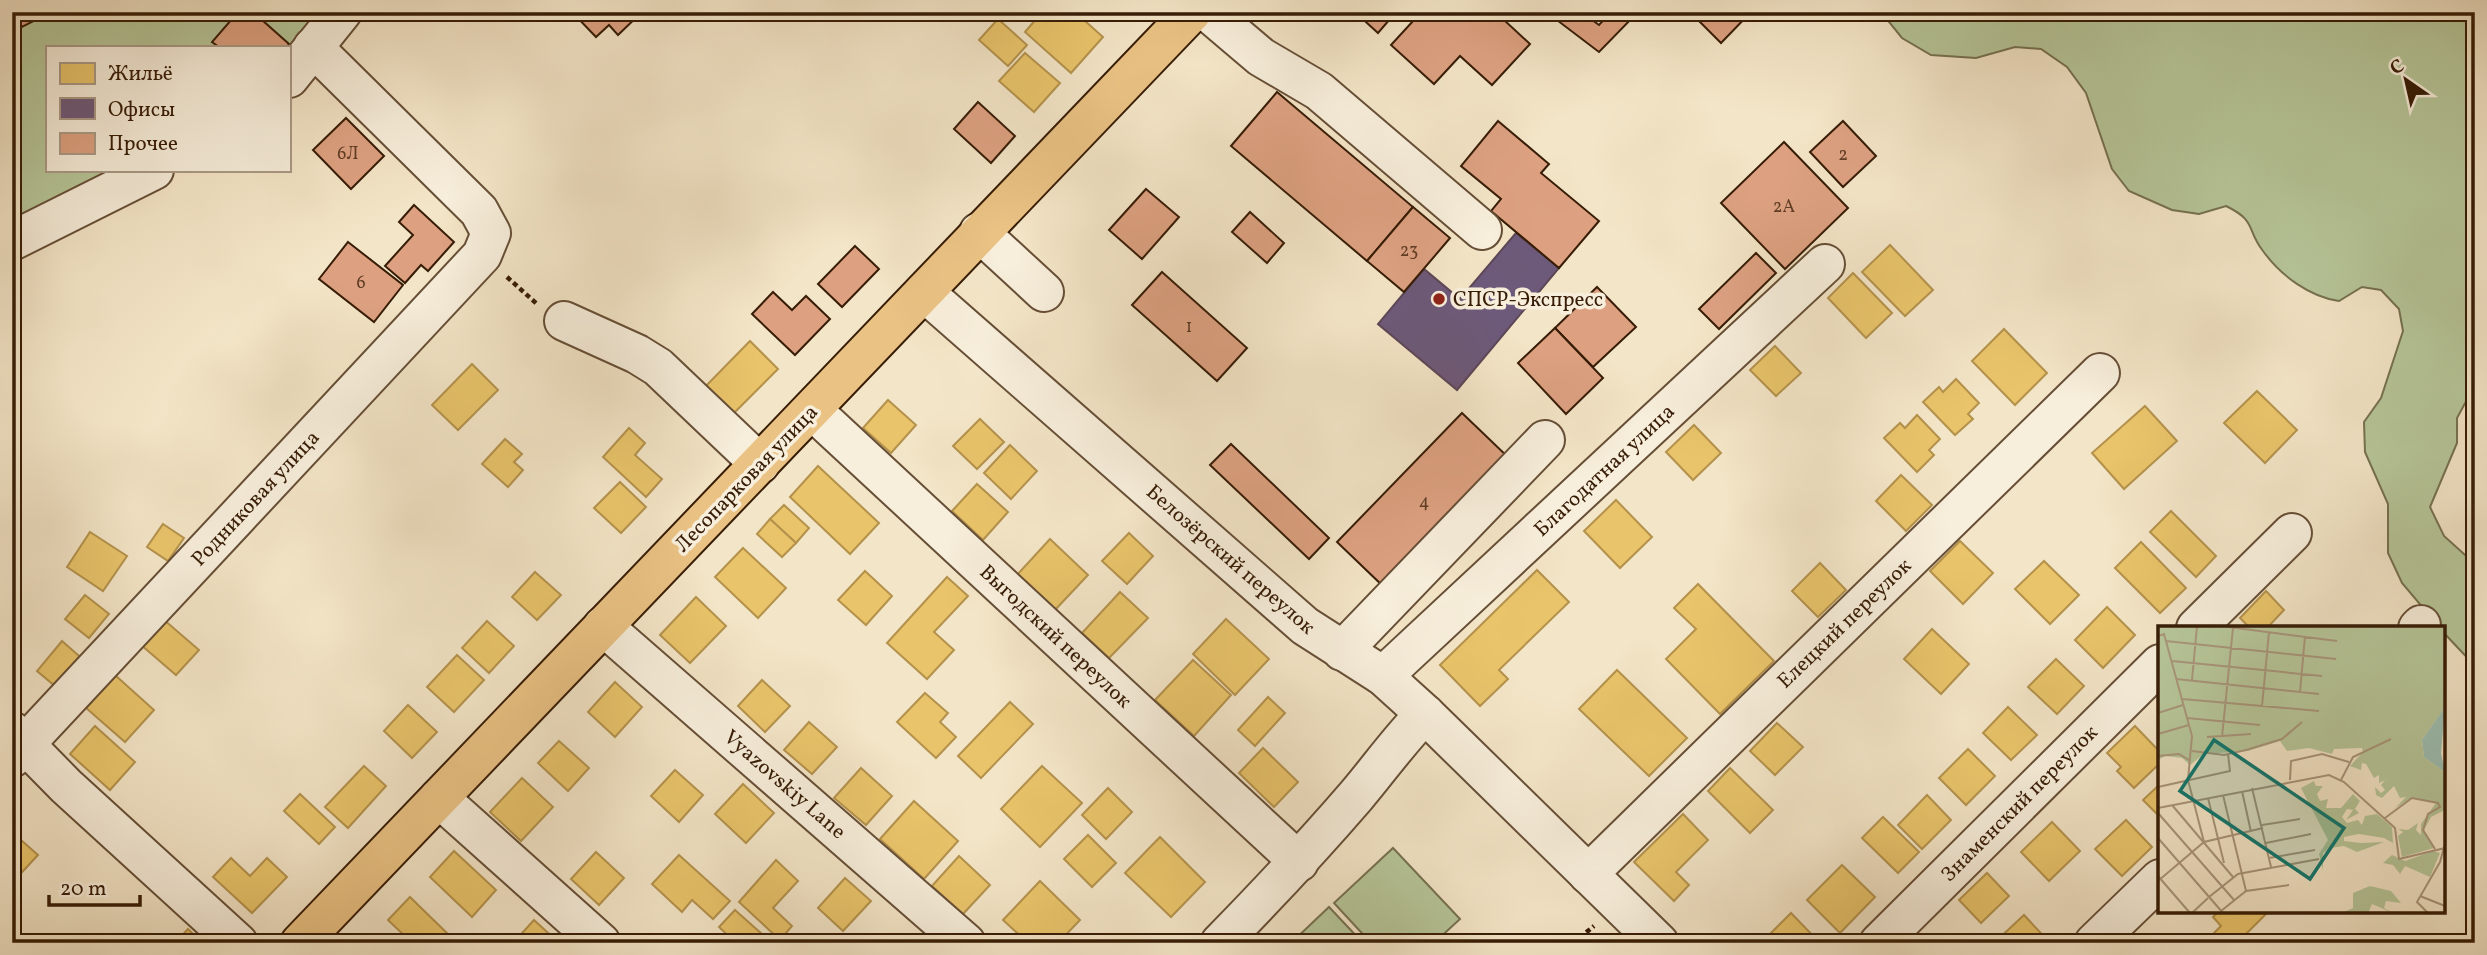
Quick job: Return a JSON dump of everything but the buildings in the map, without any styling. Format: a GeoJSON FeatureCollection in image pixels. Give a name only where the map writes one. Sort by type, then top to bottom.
{"type":"FeatureCollection","features":[{"type":"Feature","properties":{"kind":"main road","name":"Лесопарковая улица"},"geometry":{"type":"LineString","coordinates":[[300,943],[1192,12]]}},
{"type":"Feature","properties":{"kind":"street"},"geometry":{"type":"LineString","coordinates":[[290,77],[342,12]]}},
{"type":"Feature","properties":{"kind":"street"},"geometry":{"type":"LineString","coordinates":[[1208,12],[1261,57],[1319,91],[1482,230]]}},
{"type":"Feature","properties":{"kind":"street"},"geometry":{"type":"LineString","coordinates":[[313,47],[479,211],[487,244]]}},
{"type":"Feature","properties":{"kind":"street"},"geometry":{"type":"LineString","coordinates":[[12,241],[150,172]]}},
{"type":"Feature","properties":{"kind":"street"},"geometry":{"type":"LineString","coordinates":[[979,232],[1044,292]]}},
{"type":"Feature","properties":{"kind":"street","name":"Родниковая улица"},"geometry":{"type":"LineString","coordinates":[[16,744],[487,244]]}},
{"type":"Feature","properties":{"kind":"street","name":"Благодатная улица"},"geometry":{"type":"LineString","coordinates":[[1383,676],[1825,264]]}},
{"type":"Feature","properties":{"kind":"street","name":"Белозёрский переулок"},"geometry":{"type":"LineString","coordinates":[[923,292],[1306,626],[1383,676],[1659,943]]}},
{"type":"Feature","properties":{"kind":"street"},"geometry":{"type":"LineString","coordinates":[[564,321],[637,354],[658,368],[760,464]]}},
{"type":"Feature","properties":{"kind":"street","name":"Елецкий переулок"},"geometry":{"type":"LineString","coordinates":[[1588,874],[2100,373]]}},
{"type":"Feature","properties":{"kind":"street","name":"Выгодский переулок"},"geometry":{"type":"LineString","coordinates":[[812,410],[1299,862]]}},
{"type":"Feature","properties":{"kind":"street"},"geometry":{"type":"LineString","coordinates":[[1342,651],[1545,440]]}},
{"type":"Feature","properties":{"kind":"street"},"geometry":{"type":"LineString","coordinates":[[2198,626],[2292,533]]}},
{"type":"Feature","properties":{"kind":"street","name":"Vyazovskiy Lane"},"geometry":{"type":"LineString","coordinates":[[603,626],[966,943]]}},
{"type":"Feature","properties":{"kind":"street","name":"Знаменский переулок"},"geometry":{"type":"LineString","coordinates":[[1879,943],[2158,666]]}},
{"type":"Feature","properties":{"kind":"street"},"geometry":{"type":"LineString","coordinates":[[1220,943],[1299,862],[1362,790],[1402,737],[1425,714]]}},
{"type":"Feature","properties":{"kind":"street"},"geometry":{"type":"LineString","coordinates":[[16,744],[238,943]]}},
{"type":"Feature","properties":{"kind":"street"},"geometry":{"type":"LineString","coordinates":[[439,798],[601,943]]}},
{"type":"Feature","properties":{"kind":"street"},"geometry":{"type":"LineString","coordinates":[[2094,943],[2158,881]]}},
{"type":"Feature","properties":{"kind":"path"},"geometry":{"type":"LineString","coordinates":[[487,244],[544,311],[564,321]]}},
{"type":"Feature","properties":{"kind":"green space"},"geometry":{"type":"Polygon","coordinates":[[[12,12],[366,12],[290,95],[290,46],[46,46],[46,172],[161,172],[12,259],[12,12]]]}},
{"type":"Feature","properties":{"kind":"green space"},"geometry":{"type":"Polygon","coordinates":[[[1881,12],[2475,12],[2475,385],[2457,418],[2457,443],[2430,507],[2444,536],[2475,564],[2475,666],[2445,634],[2445,626],[2438,626],[2402,583],[2388,553],[2388,504],[2365,452],[2364,422],[2381,398],[2403,331],[2399,309],[2381,290],[2362,287],[2339,301],[2307,290],[2278,269],[2258,243],[2247,221],[2226,206],[2199,214],[2172,210],[2129,191],[2112,169],[2086,93],[2067,67],[2041,49],[2015,47],[1976,58],[1931,55],[1902,38],[1881,12]]]}},
{"type":"Feature","properties":{"kind":"green space"},"geometry":{"type":"Polygon","coordinates":[[[1393,848],[1460,919],[1434,943],[1371,943],[1334,903],[1393,848]]]}},
{"type":"Feature","properties":{"kind":"green space"},"geometry":{"type":"Polygon","coordinates":[[[1329,907],[1363,943],[1291,943],[1329,907]]]}},
{"type":"Feature","properties":{"kind":"place","name":"СПСР-Экспресс"},"geometry":{"type":"Point","coordinates":[1439,299]}}]}
